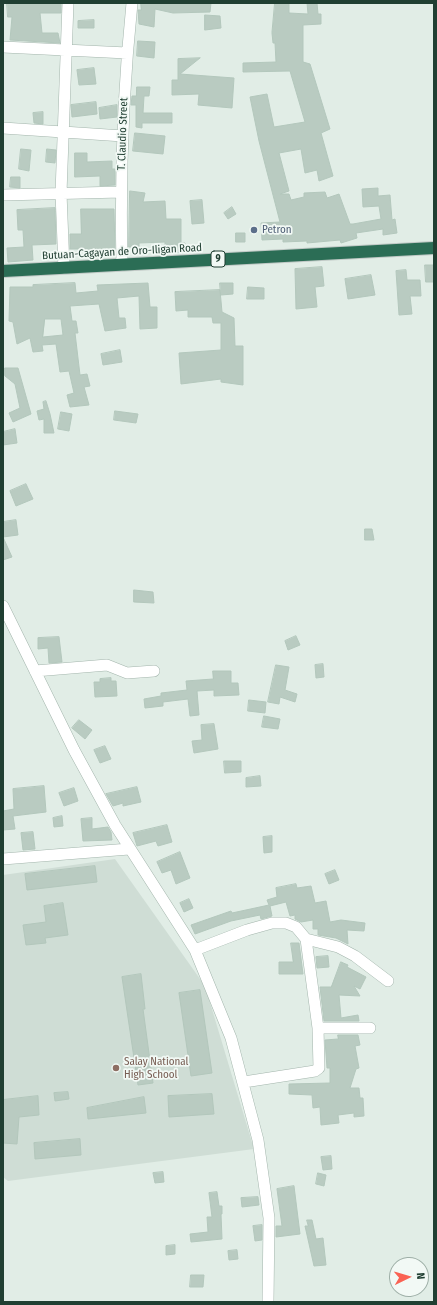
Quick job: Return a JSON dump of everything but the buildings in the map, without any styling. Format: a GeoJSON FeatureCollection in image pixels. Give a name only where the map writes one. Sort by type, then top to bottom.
{"type":"FeatureCollection","features":[{"type":"Feature","properties":{"kind":"highway","name":"Butuan-Cagayan de Oro-Iligan Road"},"geometry":{"type":"LineString","coordinates":[[3,271],[434,248]]}},
{"type":"Feature","properties":{"kind":"street"},"geometry":{"type":"LineString","coordinates":[[64,268],[61,193],[68,3]]}},
{"type":"Feature","properties":{"kind":"street","name":"T. Claudio Street"},"geometry":{"type":"LineString","coordinates":[[122,265],[121,192],[123,136],[127,53],[132,3]]}},
{"type":"Feature","properties":{"kind":"street"},"geometry":{"type":"LineString","coordinates":[[3,47],[127,53]]}},
{"type":"Feature","properties":{"kind":"street"},"geometry":{"type":"LineString","coordinates":[[3,128],[123,136]]}},
{"type":"Feature","properties":{"kind":"street"},"geometry":{"type":"LineString","coordinates":[[3,195],[121,192]]}},
{"type":"Feature","properties":{"kind":"street"},"geometry":{"type":"LineString","coordinates":[[3,606],[74,750],[129,849],[195,950],[231,1038],[244,1082],[258,1140],[269,1218],[268,1302]]}},
{"type":"Feature","properties":{"kind":"street"},"geometry":{"type":"LineString","coordinates":[[35,671],[107,665],[127,673],[154,672]]}},
{"type":"Feature","properties":{"kind":"street"},"geometry":{"type":"LineString","coordinates":[[3,859],[129,849]]}},
{"type":"Feature","properties":{"kind":"street"},"geometry":{"type":"LineString","coordinates":[[195,950],[247,930],[279,922],[296,927],[306,939],[318,1028],[319,1066],[317,1070],[244,1082]]}},
{"type":"Feature","properties":{"kind":"street"},"geometry":{"type":"LineString","coordinates":[[306,939],[338,947],[355,956],[388,981]]}},
{"type":"Feature","properties":{"kind":"street"},"geometry":{"type":"LineString","coordinates":[[318,1028],[370,1028]]}},
{"type":"Feature","properties":{"kind":"shaded area","name":"Salay National High School"},"geometry":{"type":"Polygon","coordinates":[[[115,859],[205,986],[254,1149],[8,1181],[3,1177],[3,875],[115,859]]]}},
{"type":"Feature","properties":{"kind":"place","name":"Petron"},"geometry":{"type":"Point","coordinates":[254,230]}},
{"type":"Feature","properties":{"kind":"place","name":"Salay National High School"},"geometry":{"type":"Point","coordinates":[116,1068]}}]}
